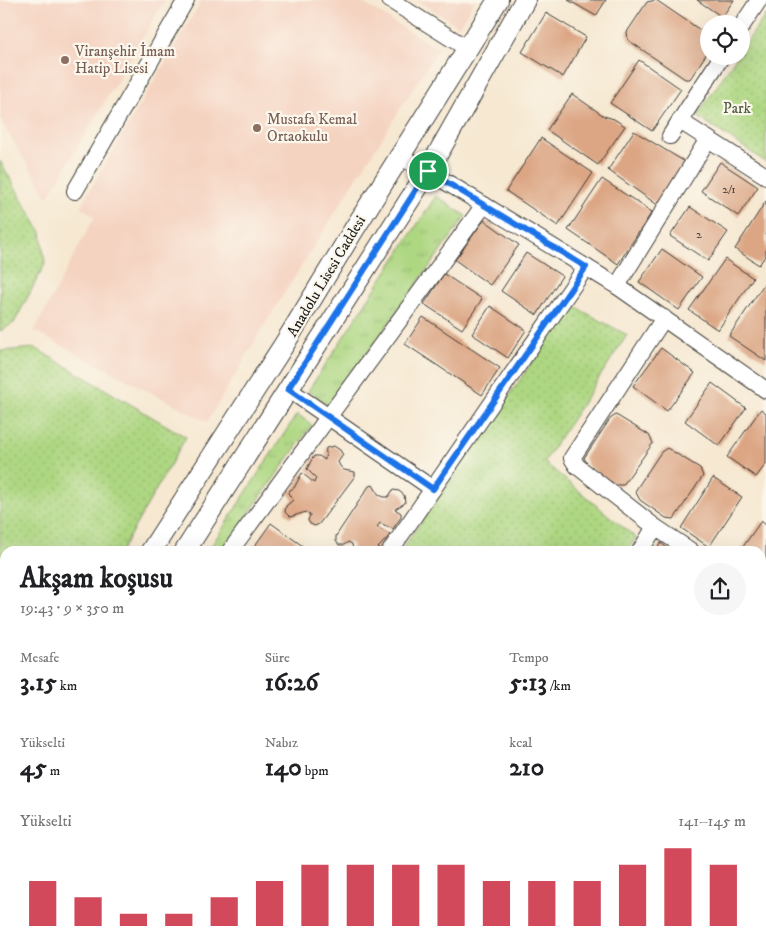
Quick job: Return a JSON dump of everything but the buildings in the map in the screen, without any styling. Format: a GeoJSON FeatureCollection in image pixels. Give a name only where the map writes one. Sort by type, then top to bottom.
{"type":"FeatureCollection","features":[{"type":"Feature","properties":{"kind":"street"},"geometry":{"type":"LineString","coordinates":[[75,191],[186,0]]}},
{"type":"Feature","properties":{"kind":"street"},"geometry":{"type":"LineString","coordinates":[[390,0],[468,49]]}},
{"type":"Feature","properties":{"kind":"street","name":"Anadolu Lisesi Caddesi"},"geometry":{"type":"LineString","coordinates":[[154,546],[285,343],[498,0]]}},
{"type":"Feature","properties":{"kind":"street","name":"Anadolu Lisesi Caddesi"},"geometry":{"type":"LineString","coordinates":[[188,546],[428,171],[525,0]]}},
{"type":"Feature","properties":{"kind":"street"},"geometry":{"type":"LineString","coordinates":[[749,15],[759,0]]}},
{"type":"Feature","properties":{"kind":"street"},"geometry":{"type":"LineString","coordinates":[[670,136],[716,65]]}},
{"type":"Feature","properties":{"kind":"street"},"geometry":{"type":"LineString","coordinates":[[680,121],[766,176]]}},
{"type":"Feature","properties":{"kind":"street"},"geometry":{"type":"LineString","coordinates":[[617,286],[708,139]]}},
{"type":"Feature","properties":{"kind":"street"},"geometry":{"type":"LineString","coordinates":[[400,157],[428,171],[617,286],[766,390]]}},
{"type":"Feature","properties":{"kind":"street"},"geometry":{"type":"LineString","coordinates":[[234,546],[484,205]]}},
{"type":"Feature","properties":{"kind":"street"},"geometry":{"type":"LineString","coordinates":[[393,546],[586,267]]}},
{"type":"Feature","properties":{"kind":"street"},"geometry":{"type":"LineString","coordinates":[[664,318],[572,458],[577,466],[655,527],[683,546]]}},
{"type":"Feature","properties":{"kind":"street"},"geometry":{"type":"LineString","coordinates":[[288,389],[433,489]]}},
{"type":"Feature","properties":{"kind":"street"},"geometry":{"type":"LineString","coordinates":[[643,546],[655,527]]}},
{"type":"Feature","properties":{"kind":"shaded area","name":"Viranşehir İmam Hatip Lisesi"},"geometry":{"type":"Polygon","coordinates":[[[0,0],[165,0],[48,197],[0,120],[0,0]]]}},
{"type":"Feature","properties":{"kind":"shaded area","name":"Mustafa Kemal Ortaokulu"},"geometry":{"type":"Polygon","coordinates":[[[202,0],[358,0],[438,49],[269,318],[207,422],[34,331],[95,216],[80,207],[202,0]]]}},
{"type":"Feature","properties":{"kind":"shaded area"},"geometry":{"type":"Polygon","coordinates":[[[416,0],[475,0],[459,26],[416,0]]]}},
{"type":"Feature","properties":{"kind":"green space","name":"Park"},"geometry":{"type":"Polygon","coordinates":[[[766,14],[766,162],[697,116],[731,65],[750,65],[750,38],[766,14]]]}},
{"type":"Feature","properties":{"kind":"green space"},"geometry":{"type":"Polygon","coordinates":[[[0,161],[41,232],[45,264],[14,323],[0,331],[0,161]]]}},
{"type":"Feature","properties":{"kind":"green space"},"geometry":{"type":"Polygon","coordinates":[[[436,196],[466,216],[329,405],[308,391],[436,196]]]}},
{"type":"Feature","properties":{"kind":"green space"},"geometry":{"type":"Polygon","coordinates":[[[572,305],[627,335],[544,462],[636,538],[630,546],[404,546],[572,305]]]}},
{"type":"Feature","properties":{"kind":"green space"},"geometry":{"type":"Polygon","coordinates":[[[35,348],[186,437],[124,546],[0,546],[0,351],[35,348]]]}},
{"type":"Feature","properties":{"kind":"green space"},"geometry":{"type":"Polygon","coordinates":[[[297,414],[312,425],[226,546],[211,546],[297,414]]]}},
{"type":"Feature","properties":{"kind":"place","name":"Viranşehir İmam Hatip Lisesi"},"geometry":{"type":"Point","coordinates":[65,60]}},
{"type":"Feature","properties":{"kind":"place","name":"Mustafa Kemal Ortaokulu"},"geometry":{"type":"Point","coordinates":[257,128]}},
{"type":"Feature","properties":{"kind":"route"},"geometry":{"type":"LineString","coordinates":[[428,171],[586,267],[433,489],[288,389],[428,171]]}}]}
